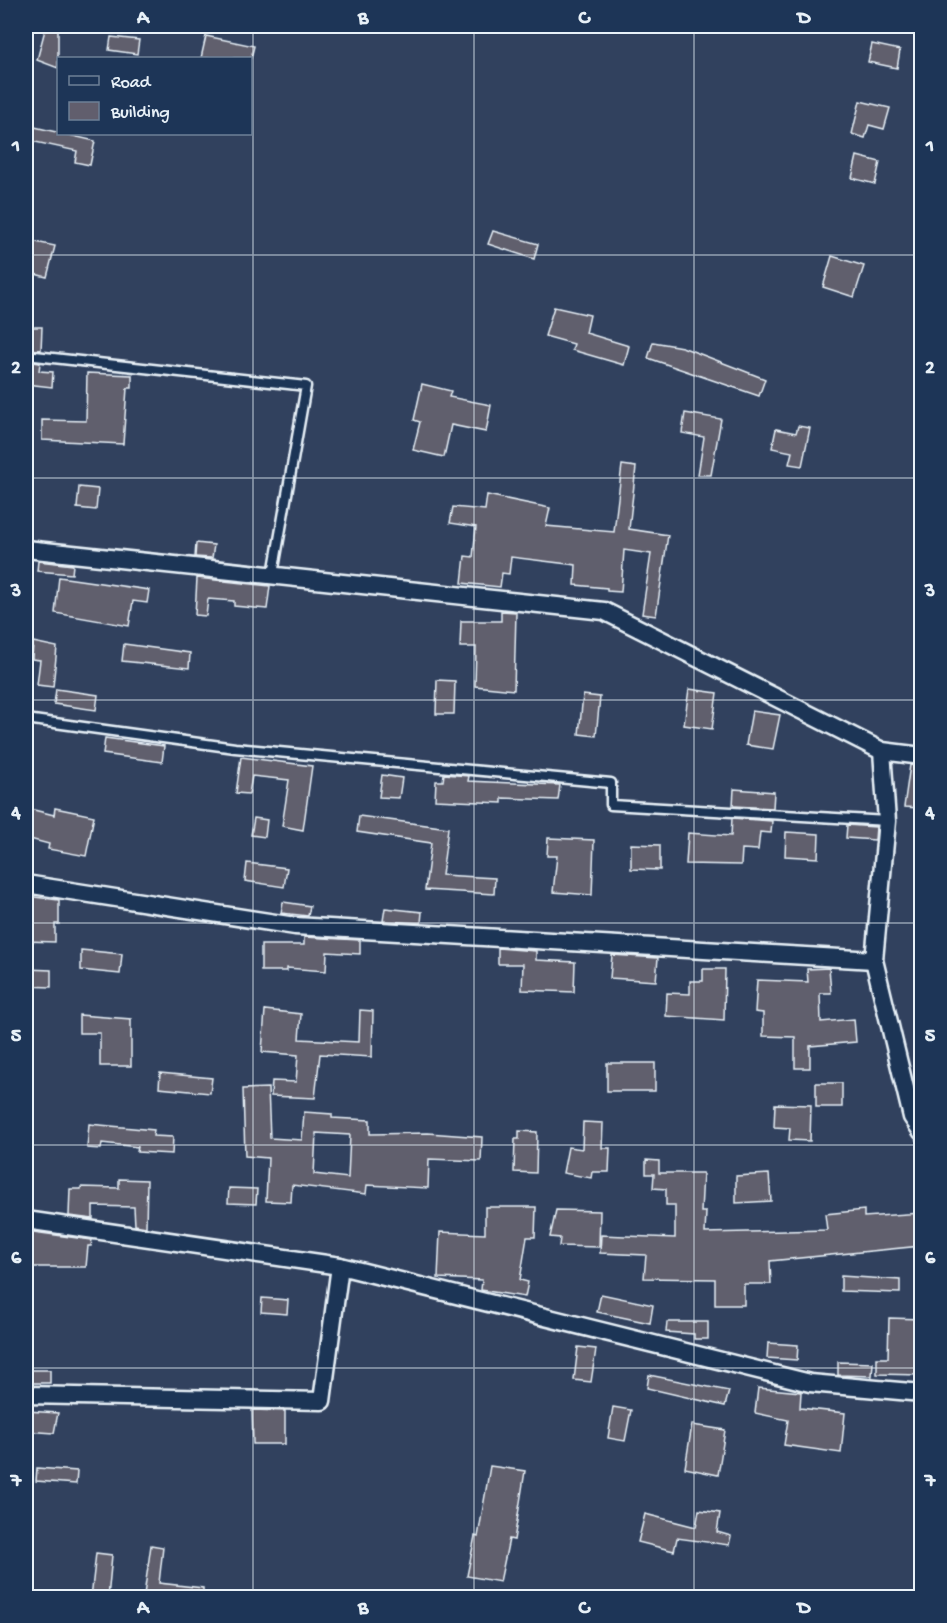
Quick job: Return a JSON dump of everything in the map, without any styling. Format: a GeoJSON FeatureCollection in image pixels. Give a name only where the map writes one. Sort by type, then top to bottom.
{"type":"FeatureCollection","features":[{"type":"Feature","properties":{"kind":"street"},"geometry":{"type":"LineString","coordinates":[[26,549],[604,611],[882,751],[921,756]]}},
{"type":"Feature","properties":{"kind":"street"},"geometry":{"type":"LineString","coordinates":[[882,751],[886,821],[874,960],[912,1117],[921,1132]]}},
{"type":"Feature","properties":{"kind":"street"},"geometry":{"type":"LineString","coordinates":[[26,884],[295,926],[874,960]]}},
{"type":"Feature","properties":{"kind":"street"},"geometry":{"type":"LineString","coordinates":[[26,1220],[340,1266],[810,1383],[921,1393]]}},
{"type":"Feature","properties":{"kind":"street"},"geometry":{"type":"LineString","coordinates":[[26,1395],[322,1401],[340,1266]]}},
{"type":"Feature","properties":{"kind":"lane"},"geometry":{"type":"LineString","coordinates":[[26,355],[306,386],[273,574]]}},
{"type":"Feature","properties":{"kind":"lane"},"geometry":{"type":"LineString","coordinates":[[26,719],[235,748],[611,783],[611,805],[886,821]]}},
{"type":"Feature","properties":{"kind":"building"},"geometry":{"type":"Polygon","coordinates":[[[46,26],[58,26],[57,68],[37,60],[46,26]]]}},
{"type":"Feature","properties":{"kind":"building"},"geometry":{"type":"Polygon","coordinates":[[[206,36],[254,46],[251,57],[201,57],[206,36]]]}},
{"type":"Feature","properties":{"kind":"building"},"geometry":{"type":"Polygon","coordinates":[[[111,37],[139,40],[137,54],[109,50],[111,37]]]}},
{"type":"Feature","properties":{"kind":"building"},"geometry":{"type":"Polygon","coordinates":[[[872,44],[900,50],[897,68],[868,62],[872,44]]]}},
{"type":"Feature","properties":{"kind":"building"},"geometry":{"type":"Polygon","coordinates":[[[860,101],[890,108],[884,129],[869,125],[865,138],[852,134],[860,101]]]}},
{"type":"Feature","properties":{"kind":"building"},"geometry":{"type":"Polygon","coordinates":[[[26,125],[57,132],[57,135],[69,135],[95,141],[90,165],[75,162],[77,151],[26,140],[26,125]]]}},
{"type":"Feature","properties":{"kind":"building"},"geometry":{"type":"Polygon","coordinates":[[[857,156],[880,162],[875,184],[852,178],[857,156]]]}},
{"type":"Feature","properties":{"kind":"building"},"geometry":{"type":"Polygon","coordinates":[[[493,231],[538,244],[534,259],[488,244],[493,231]]]}},
{"type":"Feature","properties":{"kind":"building"},"geometry":{"type":"Polygon","coordinates":[[[26,240],[55,246],[47,277],[26,272],[26,240]]]}},
{"type":"Feature","properties":{"kind":"building"},"geometry":{"type":"Polygon","coordinates":[[[832,256],[864,266],[854,297],[823,287],[832,256]]]}},
{"type":"Feature","properties":{"kind":"building"},"geometry":{"type":"Polygon","coordinates":[[[554,307],[590,315],[586,333],[629,346],[624,365],[572,350],[574,344],[545,336],[554,307]]]}},
{"type":"Feature","properties":{"kind":"building"},"geometry":{"type":"Polygon","coordinates":[[[26,327],[42,327],[41,350],[26,349],[26,327]]]}},
{"type":"Feature","properties":{"kind":"building"},"geometry":{"type":"Polygon","coordinates":[[[653,342],[682,347],[765,379],[759,396],[648,358],[653,342]]]}},
{"type":"Feature","properties":{"kind":"building"},"geometry":{"type":"Polygon","coordinates":[[[26,361],[40,363],[39,371],[53,372],[52,387],[26,384],[26,361]]]}},
{"type":"Feature","properties":{"kind":"building"},"geometry":{"type":"Polygon","coordinates":[[[87,373],[132,375],[132,388],[127,388],[123,444],[42,440],[42,420],[86,421],[87,373]]]}},
{"type":"Feature","properties":{"kind":"building"},"geometry":{"type":"Polygon","coordinates":[[[422,384],[451,391],[449,397],[491,405],[486,432],[451,425],[444,457],[413,450],[420,422],[414,420],[422,384]]]}},
{"type":"Feature","properties":{"kind":"building"},"geometry":{"type":"Polygon","coordinates":[[[685,413],[721,419],[711,475],[698,475],[704,437],[682,433],[685,413]]]}},
{"type":"Feature","properties":{"kind":"building"},"geometry":{"type":"Polygon","coordinates":[[[798,426],[810,428],[802,466],[789,464],[792,452],[772,448],[776,429],[796,433],[798,426]]]}},
{"type":"Feature","properties":{"kind":"building"},"geometry":{"type":"Polygon","coordinates":[[[622,465],[636,467],[629,529],[668,535],[656,616],[642,614],[651,554],[624,550],[621,592],[607,591],[607,588],[575,585],[576,565],[511,557],[509,574],[502,573],[500,587],[462,583],[465,556],[473,557],[476,527],[450,523],[453,507],[485,510],[487,495],[550,508],[546,526],[614,532],[622,465]]]}},
{"type":"Feature","properties":{"kind":"building"},"geometry":{"type":"Polygon","coordinates":[[[79,487],[98,489],[96,510],[77,508],[79,487]]]}},
{"type":"Feature","properties":{"kind":"building"},"geometry":{"type":"Polygon","coordinates":[[[196,543],[214,545],[212,558],[195,557],[196,543]]]}},
{"type":"Feature","properties":{"kind":"building"},"geometry":{"type":"Polygon","coordinates":[[[38,561],[73,565],[72,574],[37,571],[38,561]]]}},
{"type":"Feature","properties":{"kind":"building"},"geometry":{"type":"Polygon","coordinates":[[[59,577],[149,590],[147,603],[133,601],[129,626],[55,613],[59,577]]]}},
{"type":"Feature","properties":{"kind":"building"},"geometry":{"type":"Polygon","coordinates":[[[197,578],[270,586],[267,609],[234,606],[234,601],[208,599],[206,616],[195,615],[197,578]]]}},
{"type":"Feature","properties":{"kind":"building"},"geometry":{"type":"Polygon","coordinates":[[[501,611],[516,612],[514,690],[475,686],[476,647],[460,647],[461,621],[501,621],[501,611]]]}},
{"type":"Feature","properties":{"kind":"building"},"geometry":{"type":"Polygon","coordinates":[[[33,642],[57,647],[53,687],[37,685],[40,660],[32,659],[33,642]]]}},
{"type":"Feature","properties":{"kind":"building"},"geometry":{"type":"Polygon","coordinates":[[[124,644],[190,653],[189,668],[122,661],[124,644]]]}},
{"type":"Feature","properties":{"kind":"building"},"geometry":{"type":"Polygon","coordinates":[[[437,680],[455,681],[454,714],[436,714],[437,680]]]}},
{"type":"Feature","properties":{"kind":"building"},"geometry":{"type":"Polygon","coordinates":[[[56,689],[98,695],[96,710],[54,704],[56,689]]]}},
{"type":"Feature","properties":{"kind":"building"},"geometry":{"type":"Polygon","coordinates":[[[689,689],[717,693],[712,729],[684,725],[689,689]]]}},
{"type":"Feature","properties":{"kind":"building"},"geometry":{"type":"Polygon","coordinates":[[[583,695],[600,697],[596,736],[579,734],[583,695]]]}},
{"type":"Feature","properties":{"kind":"building"},"geometry":{"type":"Polygon","coordinates":[[[752,711],[780,715],[773,749],[746,745],[752,711]]]}},
{"type":"Feature","properties":{"kind":"building"},"geometry":{"type":"Polygon","coordinates":[[[105,738],[164,746],[162,762],[103,754],[105,738]]]}},
{"type":"Feature","properties":{"kind":"building"},"geometry":{"type":"Polygon","coordinates":[[[241,757],[312,766],[303,830],[282,826],[289,780],[252,776],[249,794],[236,793],[241,757]]]}},
{"type":"Feature","properties":{"kind":"building"},"geometry":{"type":"Polygon","coordinates":[[[910,765],[921,766],[920,808],[904,807],[910,765]]]}},
{"type":"Feature","properties":{"kind":"building"},"geometry":{"type":"Polygon","coordinates":[[[444,774],[469,776],[468,781],[560,785],[558,800],[502,798],[502,803],[435,800],[436,781],[443,781],[444,774]]]}},
{"type":"Feature","properties":{"kind":"building"},"geometry":{"type":"Polygon","coordinates":[[[382,775],[402,778],[399,798],[379,797],[382,775]]]}},
{"type":"Feature","properties":{"kind":"building"},"geometry":{"type":"Polygon","coordinates":[[[734,789],[774,792],[773,808],[733,806],[734,789]]]}},
{"type":"Feature","properties":{"kind":"building"},"geometry":{"type":"Polygon","coordinates":[[[26,808],[54,815],[55,808],[94,816],[86,856],[48,849],[49,844],[26,838],[26,808]]]}},
{"type":"Feature","properties":{"kind":"building"},"geometry":{"type":"Polygon","coordinates":[[[359,816],[448,828],[442,875],[495,878],[494,894],[425,890],[431,843],[357,832],[359,816]]]}},
{"type":"Feature","properties":{"kind":"building"},"geometry":{"type":"Polygon","coordinates":[[[254,818],[267,820],[265,837],[251,835],[254,818]]]}},
{"type":"Feature","properties":{"kind":"building"},"geometry":{"type":"Polygon","coordinates":[[[732,818],[772,821],[771,833],[760,832],[758,850],[742,849],[741,865],[686,864],[688,833],[731,836],[732,818]]]}},
{"type":"Feature","properties":{"kind":"building"},"geometry":{"type":"Polygon","coordinates":[[[847,825],[876,827],[875,840],[846,838],[847,825]]]}},
{"type":"Feature","properties":{"kind":"building"},"geometry":{"type":"Polygon","coordinates":[[[786,832],[819,834],[818,858],[785,856],[786,832]]]}},
{"type":"Feature","properties":{"kind":"building"},"geometry":{"type":"Polygon","coordinates":[[[548,838],[594,840],[592,895],[553,892],[557,856],[547,856],[548,838]]]}},
{"type":"Feature","properties":{"kind":"building"},"geometry":{"type":"Polygon","coordinates":[[[631,844],[660,845],[660,870],[631,869],[631,844]]]}},
{"type":"Feature","properties":{"kind":"building"},"geometry":{"type":"Polygon","coordinates":[[[247,863],[287,868],[284,887],[245,881],[247,863]]]}},
{"type":"Feature","properties":{"kind":"building"},"geometry":{"type":"Polygon","coordinates":[[[26,896],[59,900],[59,924],[55,924],[55,942],[26,941],[26,896]]]}},
{"type":"Feature","properties":{"kind":"building"},"geometry":{"type":"Polygon","coordinates":[[[283,902],[310,906],[308,916],[281,913],[283,902]]]}},
{"type":"Feature","properties":{"kind":"building"},"geometry":{"type":"Polygon","coordinates":[[[385,908],[422,912],[421,923],[383,921],[385,908]]]}},
{"type":"Feature","properties":{"kind":"building"},"geometry":{"type":"Polygon","coordinates":[[[304,937],[360,940],[360,954],[327,952],[326,971],[287,968],[287,971],[261,971],[261,945],[304,945],[304,937]]]}},
{"type":"Feature","properties":{"kind":"building"},"geometry":{"type":"Polygon","coordinates":[[[498,948],[536,951],[536,960],[575,962],[574,992],[522,990],[523,964],[498,964],[498,948]]]}},
{"type":"Feature","properties":{"kind":"building"},"geometry":{"type":"Polygon","coordinates":[[[81,950],[122,954],[120,974],[81,970],[81,950]]]}},
{"type":"Feature","properties":{"kind":"building"},"geometry":{"type":"Polygon","coordinates":[[[612,955],[658,958],[656,981],[610,978],[612,955]]]}},
{"type":"Feature","properties":{"kind":"building"},"geometry":{"type":"Polygon","coordinates":[[[829,968],[831,993],[820,993],[821,1022],[854,1019],[856,1042],[810,1046],[810,1068],[795,1068],[795,1037],[763,1036],[763,1013],[755,1012],[757,980],[808,982],[807,969],[829,968]]]}},
{"type":"Feature","properties":{"kind":"building"},"geometry":{"type":"Polygon","coordinates":[[[26,969],[51,970],[51,987],[26,986],[26,969]]]}},
{"type":"Feature","properties":{"kind":"building"},"geometry":{"type":"Polygon","coordinates":[[[703,969],[725,969],[724,1020],[666,1016],[667,993],[690,994],[690,981],[703,981],[703,969]]]}},
{"type":"Feature","properties":{"kind":"building"},"geometry":{"type":"Polygon","coordinates":[[[265,1010],[301,1014],[299,1039],[359,1042],[360,1010],[373,1011],[372,1057],[320,1054],[315,1098],[271,1096],[272,1081],[296,1082],[298,1055],[262,1052],[265,1010]]]}},
{"type":"Feature","properties":{"kind":"building"},"geometry":{"type":"Polygon","coordinates":[[[79,1015],[131,1019],[131,1066],[100,1066],[100,1033],[79,1033],[79,1015]]]}},
{"type":"Feature","properties":{"kind":"building"},"geometry":{"type":"Polygon","coordinates":[[[607,1063],[655,1063],[655,1091],[607,1091],[607,1063]]]}},
{"type":"Feature","properties":{"kind":"building"},"geometry":{"type":"Polygon","coordinates":[[[160,1073],[212,1078],[210,1093],[159,1088],[160,1073]]]}},
{"type":"Feature","properties":{"kind":"building"},"geometry":{"type":"Polygon","coordinates":[[[816,1083],[842,1083],[842,1107],[816,1107],[816,1083]]]}},
{"type":"Feature","properties":{"kind":"building"},"geometry":{"type":"Polygon","coordinates":[[[268,1088],[270,1138],[302,1140],[304,1112],[332,1114],[332,1118],[370,1120],[370,1134],[428,1133],[482,1137],[481,1161],[429,1159],[428,1188],[367,1185],[366,1194],[292,1185],[291,1202],[266,1201],[268,1158],[245,1156],[243,1089],[268,1088]],[[316,1133],[314,1174],[348,1178],[350,1135],[316,1133]]]}},
{"type":"Feature","properties":{"kind":"building"},"geometry":{"type":"Polygon","coordinates":[[[775,1104],[811,1105],[810,1141],[789,1140],[790,1128],[774,1127],[775,1104]]]}},
{"type":"Feature","properties":{"kind":"building"},"geometry":{"type":"Polygon","coordinates":[[[583,1122],[603,1123],[602,1148],[610,1148],[609,1172],[592,1172],[591,1178],[563,1173],[568,1147],[582,1149],[583,1122]]]}},
{"type":"Feature","properties":{"kind":"building"},"geometry":{"type":"Polygon","coordinates":[[[89,1124],[154,1130],[153,1136],[173,1137],[172,1154],[137,1152],[138,1147],[102,1143],[101,1149],[87,1148],[89,1124]]]}},
{"type":"Feature","properties":{"kind":"building"},"geometry":{"type":"Polygon","coordinates":[[[519,1131],[537,1132],[536,1173],[514,1172],[515,1139],[519,1139],[519,1131]]]}},
{"type":"Feature","properties":{"kind":"building"},"geometry":{"type":"Polygon","coordinates":[[[646,1160],[659,1161],[659,1173],[703,1173],[701,1212],[706,1212],[705,1233],[827,1230],[825,1214],[864,1210],[864,1217],[921,1213],[921,1246],[770,1261],[771,1284],[744,1284],[744,1305],[715,1305],[715,1279],[644,1278],[646,1255],[600,1253],[601,1235],[675,1238],[675,1205],[666,1205],[666,1189],[653,1188],[654,1174],[646,1174],[646,1160]]]}},
{"type":"Feature","properties":{"kind":"building"},"geometry":{"type":"Polygon","coordinates":[[[769,1174],[771,1201],[736,1203],[736,1176],[769,1174]]]}},
{"type":"Feature","properties":{"kind":"building"},"geometry":{"type":"Polygon","coordinates":[[[119,1179],[147,1180],[146,1227],[135,1225],[134,1207],[93,1206],[93,1219],[69,1216],[70,1189],[119,1188],[119,1179]]]}},
{"type":"Feature","properties":{"kind":"building"},"geometry":{"type":"Polygon","coordinates":[[[229,1188],[257,1189],[256,1204],[228,1203],[229,1188]]]}},
{"type":"Feature","properties":{"kind":"building"},"geometry":{"type":"Polygon","coordinates":[[[485,1207],[536,1207],[535,1237],[527,1237],[520,1280],[528,1282],[525,1297],[481,1290],[482,1280],[438,1278],[440,1232],[485,1234],[485,1207]]]}},
{"type":"Feature","properties":{"kind":"building"},"geometry":{"type":"Polygon","coordinates":[[[556,1210],[600,1211],[599,1247],[559,1246],[560,1238],[550,1237],[556,1210]]]}},
{"type":"Feature","properties":{"kind":"building"},"geometry":{"type":"Polygon","coordinates":[[[26,1231],[92,1240],[91,1246],[88,1246],[86,1267],[26,1267],[26,1231]]]}},
{"type":"Feature","properties":{"kind":"building"},"geometry":{"type":"Polygon","coordinates":[[[841,1276],[900,1280],[900,1293],[841,1291],[841,1276]]]}},
{"type":"Feature","properties":{"kind":"building"},"geometry":{"type":"Polygon","coordinates":[[[601,1294],[653,1305],[650,1323],[597,1312],[601,1294]]]}},
{"type":"Feature","properties":{"kind":"building"},"geometry":{"type":"Polygon","coordinates":[[[262,1298],[288,1300],[287,1314],[261,1312],[262,1298]]]}},
{"type":"Feature","properties":{"kind":"building"},"geometry":{"type":"Polygon","coordinates":[[[889,1318],[921,1319],[920,1375],[877,1374],[877,1358],[888,1358],[889,1318]]]}},
{"type":"Feature","properties":{"kind":"building"},"geometry":{"type":"Polygon","coordinates":[[[667,1322],[708,1322],[708,1339],[694,1339],[694,1334],[666,1332],[667,1322]]]}},
{"type":"Feature","properties":{"kind":"building"},"geometry":{"type":"Polygon","coordinates":[[[768,1343],[798,1345],[797,1360],[767,1358],[768,1343]]]}},
{"type":"Feature","properties":{"kind":"building"},"geometry":{"type":"Polygon","coordinates":[[[578,1347],[596,1349],[591,1382],[574,1380],[578,1347]]]}},
{"type":"Feature","properties":{"kind":"building"},"geometry":{"type":"Polygon","coordinates":[[[838,1362],[873,1363],[872,1376],[838,1375],[838,1362]]]}},
{"type":"Feature","properties":{"kind":"building"},"geometry":{"type":"Polygon","coordinates":[[[26,1370],[50,1370],[50,1383],[26,1383],[26,1370]]]}},
{"type":"Feature","properties":{"kind":"building"},"geometry":{"type":"Polygon","coordinates":[[[649,1375],[729,1391],[725,1406],[647,1388],[649,1375]]]}},
{"type":"Feature","properties":{"kind":"building"},"geometry":{"type":"Polygon","coordinates":[[[758,1388],[801,1392],[800,1408],[845,1413],[841,1453],[784,1445],[788,1420],[755,1413],[758,1388]]]}},
{"type":"Feature","properties":{"kind":"building"},"geometry":{"type":"Polygon","coordinates":[[[613,1407],[631,1410],[625,1441],[608,1438],[613,1407]]]}},
{"type":"Feature","properties":{"kind":"building"},"geometry":{"type":"Polygon","coordinates":[[[252,1410],[285,1411],[285,1444],[253,1444],[252,1410]]]}},
{"type":"Feature","properties":{"kind":"building"},"geometry":{"type":"Polygon","coordinates":[[[26,1411],[58,1413],[54,1433],[26,1431],[26,1411]]]}},
{"type":"Feature","properties":{"kind":"building"},"geometry":{"type":"Polygon","coordinates":[[[692,1425],[725,1430],[718,1475],[685,1468],[692,1425]]]}},
{"type":"Feature","properties":{"kind":"building"},"geometry":{"type":"Polygon","coordinates":[[[490,1466],[525,1471],[514,1540],[509,1539],[500,1582],[467,1576],[475,1536],[478,1537],[490,1466]]]}},
{"type":"Feature","properties":{"kind":"building"},"geometry":{"type":"Polygon","coordinates":[[[37,1468],[77,1471],[76,1484],[36,1481],[37,1468]]]}},
{"type":"Feature","properties":{"kind":"building"},"geometry":{"type":"Polygon","coordinates":[[[699,1510],[720,1513],[717,1532],[731,1536],[729,1545],[677,1538],[674,1551],[638,1542],[645,1514],[696,1527],[699,1510]]]}},
{"type":"Feature","properties":{"kind":"building"},"geometry":{"type":"Polygon","coordinates":[[[151,1545],[163,1547],[159,1583],[203,1588],[203,1598],[144,1595],[151,1545]]]}},
{"type":"Feature","properties":{"kind":"building"},"geometry":{"type":"Polygon","coordinates":[[[96,1553],[112,1555],[108,1598],[91,1598],[96,1553]]]}}]}
